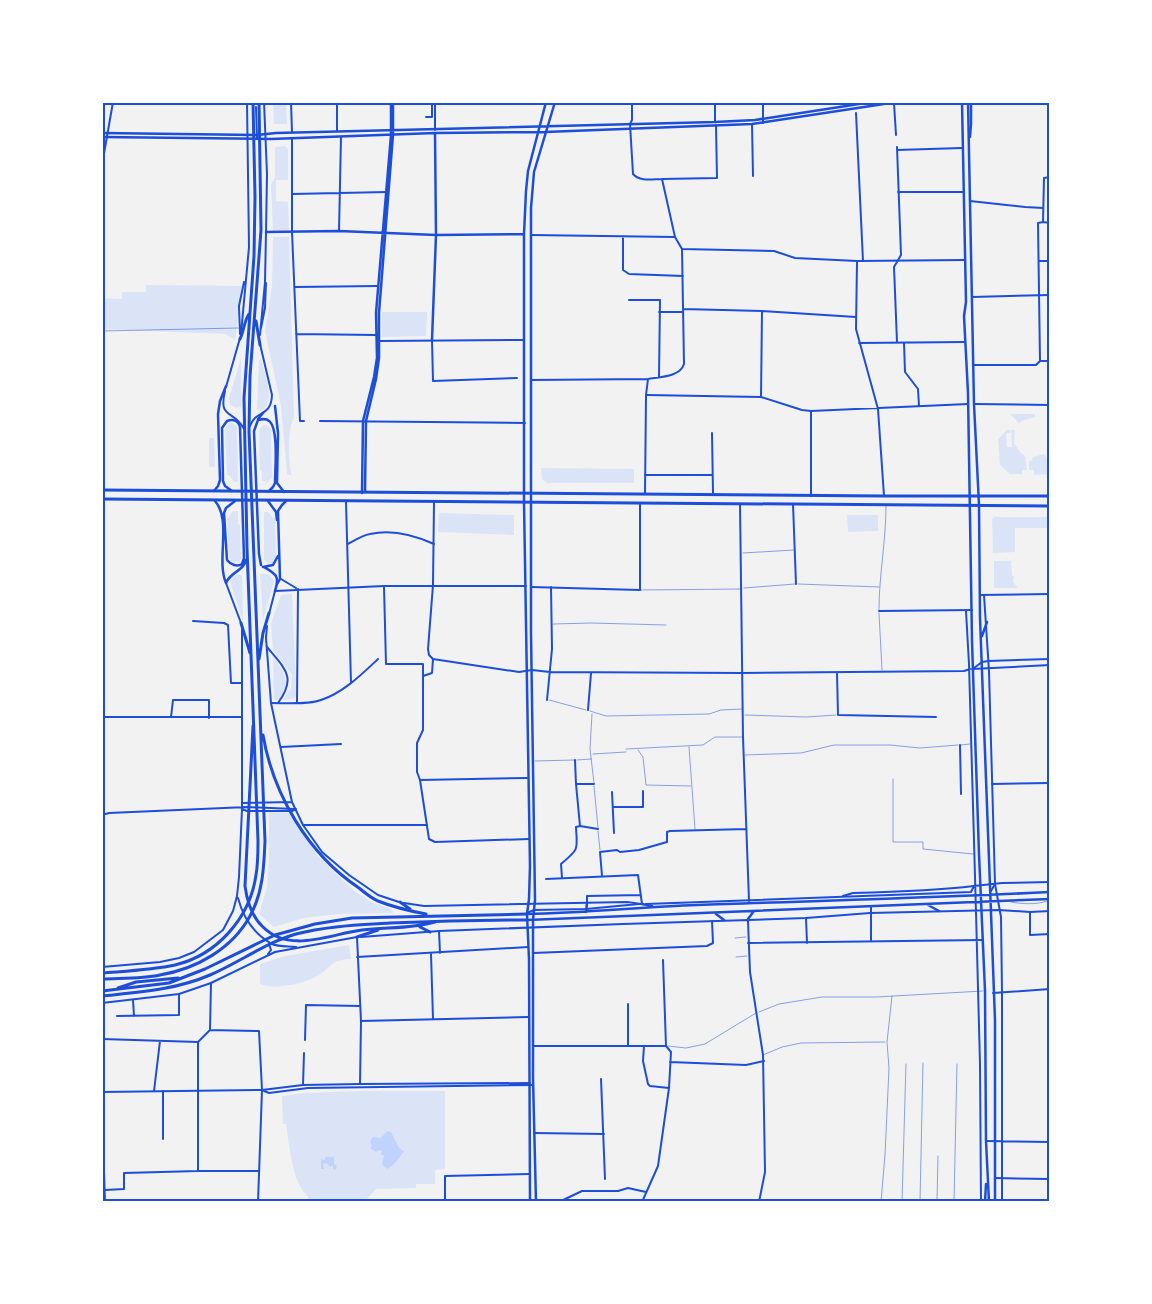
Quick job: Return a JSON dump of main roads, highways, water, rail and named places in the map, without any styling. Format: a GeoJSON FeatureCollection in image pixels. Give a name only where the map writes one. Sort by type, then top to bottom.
{"type":"FeatureCollection","features":[{"type":"Feature","properties":{"kind":"highway"},"geometry":{"type":"LineString","coordinates":[[102,979],[159,976],[200,963],[215,954],[235,935],[250,916],[262,881],[264,855],[261,725],[244,376],[254,256],[253,102]]}},
{"type":"Feature","properties":{"kind":"highway"},"geometry":{"type":"LineString","coordinates":[[102,973],[158,968],[178,964],[196,957],[212,947],[226,937],[244,912],[250,899],[256,876],[258,840],[248,548],[247,431],[260,255],[261,197],[258,102]]}},
{"type":"Feature","properties":{"kind":"highway"},"geometry":{"type":"LineString","coordinates":[[255,313],[260,345]]}},
{"type":"Feature","properties":{"kind":"highway"},"geometry":{"type":"LineString","coordinates":[[240,339],[244,330],[245,318],[250,314]]}},
{"type":"Feature","properties":{"kind":"highway"},"geometry":{"type":"LineString","coordinates":[[102,490],[810,496],[1049,495]]}},
{"type":"Feature","properties":{"kind":"highway"},"geometry":{"type":"LineString","coordinates":[[102,499],[1050,506]]}},
{"type":"Feature","properties":{"kind":"highway"},"geometry":{"type":"LineString","coordinates":[[258,664],[263,633],[269,613]]}},
{"type":"Feature","properties":{"kind":"highway"},"geometry":{"type":"LineString","coordinates":[[241,623],[252,662]]}},
{"type":"Feature","properties":{"kind":"highway"},"geometry":{"type":"LineString","coordinates":[[254,717],[245,886],[246,896],[254,916],[266,931],[278,938],[290,941],[362,930],[420,926],[440,921]]}},
{"type":"Feature","properties":{"kind":"highway"},"geometry":{"type":"LineString","coordinates":[[261,725],[270,767],[284,799],[318,852],[344,878],[376,900],[415,912],[437,916]]}},
{"type":"Feature","properties":{"kind":"highway"},"geometry":{"type":"LineString","coordinates":[[400,902],[415,912]]}},
{"type":"Feature","properties":{"kind":"highway"},"geometry":{"type":"LineString","coordinates":[[102,991],[112,990],[136,982],[189,976],[262,940],[289,930],[333,920],[527,914]]}},
{"type":"Feature","properties":{"kind":"highway"},"geometry":{"type":"LineString","coordinates":[[102,996],[149,992],[191,982],[212,974],[259,948],[297,934],[352,925],[527,920]]}},
{"type":"Feature","properties":{"kind":"highway"},"geometry":{"type":"LineString","coordinates":[[420,926],[430,932]]}},
{"type":"Feature","properties":{"kind":"highway"},"geometry":{"type":"LineString","coordinates":[[357,937],[384,929]]}},
{"type":"Feature","properties":{"kind":"main road"},"geometry":{"type":"LineString","coordinates":[[378,341],[376,335],[392,135],[392,102]]}},
{"type":"Feature","properties":{"kind":"main road"},"geometry":{"type":"LineString","coordinates":[[530,1202],[527,914],[530,896],[524,502],[524,234],[527,181],[546,102]]}},
{"type":"Feature","properties":{"kind":"main road"},"geometry":{"type":"LineString","coordinates":[[536,1202],[533,1084],[533,928],[535,905],[530,502],[531,191],[534,172],[555,102]]}},
{"type":"Feature","properties":{"kind":"main road"},"geometry":{"type":"LineString","coordinates":[[108,135],[266,139],[392,135],[539,126],[752,124],[872,102]]}},
{"type":"Feature","properties":{"kind":"main road"},"geometry":{"type":"LineString","coordinates":[[962,102],[972,610],[971,669],[982,902],[985,991],[986,1141],[989,1202]]}},
{"type":"Feature","properties":{"kind":"main road"},"geometry":{"type":"LineString","coordinates":[[969,102],[974,404],[979,496],[986,811],[994,993],[994,1202]]}},
{"type":"Feature","properties":{"kind":"main road"},"geometry":{"type":"LineString","coordinates":[[716,124],[762,121],[896,103]]}},
{"type":"Feature","properties":{"kind":"main road"},"geometry":{"type":"LineString","coordinates":[[102,135],[257,135],[292,132],[392,130],[545,132],[630,126]]}},
{"type":"Feature","properties":{"kind":"main road"},"geometry":{"type":"LineString","coordinates":[[432,340],[436,235],[435,131]]}},
{"type":"Feature","properties":{"kind":"main road"},"geometry":{"type":"LineString","coordinates":[[385,234],[392,135]]}},
{"type":"Feature","properties":{"kind":"main road"},"geometry":{"type":"LineString","coordinates":[[266,232],[340,231],[436,235],[524,234]]}},
{"type":"Feature","properties":{"kind":"main road"},"geometry":{"type":"LineString","coordinates":[[364,493],[364,421],[377,373],[379,286]]}},
{"type":"Feature","properties":{"kind":"main road"},"geometry":{"type":"LineString","coordinates":[[524,380],[531,380]]}},
{"type":"Feature","properties":{"kind":"main road"},"geometry":{"type":"LineString","coordinates":[[212,492],[216,490],[219,484],[218,414],[220,401],[226,386]]}},
{"type":"Feature","properties":{"kind":"main road"},"geometry":{"type":"LineString","coordinates":[[275,406],[278,433],[277,483],[286,493]]}},
{"type":"Feature","properties":{"kind":"main road"},"geometry":{"type":"LineString","coordinates":[[262,566],[259,558],[254,431],[263,413]]}},
{"type":"Feature","properties":{"kind":"main road"},"geometry":{"type":"LineString","coordinates":[[235,417],[239,424],[244,558],[242,564],[237,566],[232,565],[227,560],[224,513],[226,508],[235,501]]}},
{"type":"Feature","properties":{"kind":"main road"},"geometry":{"type":"LineString","coordinates":[[258,420],[267,419],[273,425],[275,432],[275,483],[270,490],[265,492]]}},
{"type":"Feature","properties":{"kind":"main road"},"geometry":{"type":"LineString","coordinates":[[233,492],[225,486],[223,481],[222,428],[227,420],[233,420],[239,424]]}},
{"type":"Feature","properties":{"kind":"main road"},"geometry":{"type":"LineString","coordinates":[[215,501],[222,514],[223,576],[226,583],[231,575],[245,564],[248,548]]}},
{"type":"Feature","properties":{"kind":"main road"},"geometry":{"type":"LineString","coordinates":[[262,566],[273,565],[278,555],[276,512],[268,501]]}},
{"type":"Feature","properties":{"kind":"main road"},"geometry":{"type":"LineString","coordinates":[[276,586],[280,579],[278,511],[286,501]]}},
{"type":"Feature","properties":{"kind":"main road"},"geometry":{"type":"LineString","coordinates":[[254,557],[276,577],[275,591]]}},
{"type":"Feature","properties":{"kind":"main road"},"geometry":{"type":"LineString","coordinates":[[981,638],[987,622]]}},
{"type":"Feature","properties":{"kind":"main road"},"geometry":{"type":"LineString","coordinates":[[527,914],[534,912],[749,902],[981,896],[1050,892]]}},
{"type":"Feature","properties":{"kind":"main road"},"geometry":{"type":"LineString","coordinates":[[527,920],[714,914],[1050,899]]}},
{"type":"Feature","properties":{"kind":"main road"},"geometry":{"type":"LineString","coordinates":[[586,911],[587,903]]}},
{"type":"Feature","properties":{"kind":"main road"},"geometry":{"type":"LineString","coordinates":[[642,904],[656,907]]}},
{"type":"Feature","properties":{"kind":"main road"},"geometry":{"type":"LineString","coordinates":[[927,905],[939,911]]}},
{"type":"Feature","properties":{"kind":"main road"},"geometry":{"type":"LineString","coordinates":[[748,920],[754,911]]}},
{"type":"Feature","properties":{"kind":"main road"},"geometry":{"type":"LineString","coordinates":[[714,914],[724,920]]}},
{"type":"Feature","properties":{"kind":"main road"},"geometry":{"type":"LineString","coordinates":[[983,1202],[987,1172]]}},
{"type":"Feature","properties":{"kind":"water"},"geometry":{"type":"Polygon","coordinates":[[[387,1131],[391,1132],[399,1148],[404,1151],[394,1164],[387,1169],[382,1164],[384,1156],[381,1154],[382,1151],[376,1152],[370,1148],[372,1146],[370,1141],[373,1137],[381,1138],[387,1131]]]}},
{"type":"Feature","properties":{"kind":"water"},"geometry":{"type":"Polygon","coordinates":[[[325,1157],[334,1157],[334,1164],[337,1166],[335,1170],[333,1165],[330,1167],[325,1163],[323,1165],[324,1169],[321,1169],[321,1159],[325,1160],[325,1157]]]}}]}
